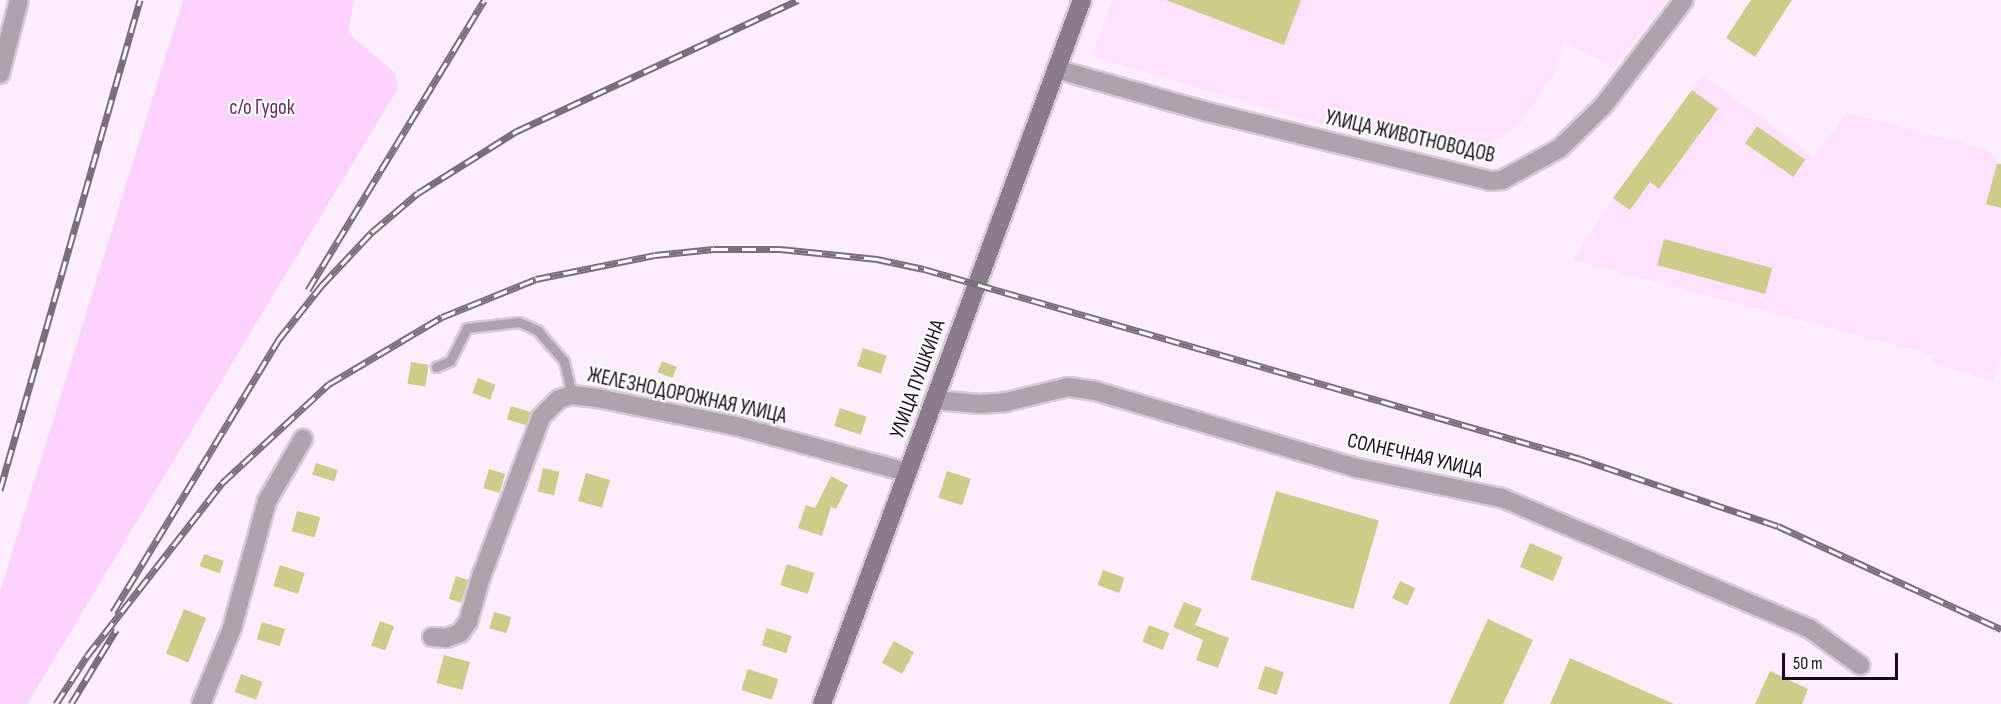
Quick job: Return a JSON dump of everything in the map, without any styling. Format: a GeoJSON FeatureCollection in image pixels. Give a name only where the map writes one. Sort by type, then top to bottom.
{"type":"FeatureCollection","features":[{"type":"Feature","properties":{"kind":"main road","name":"УЛИЦА ПУШКИНА"},"geometry":{"type":"LineString","coordinates":[[822,704],[1082,0]]}},
{"type":"Feature","properties":{"kind":"street"},"geometry":{"type":"LineString","coordinates":[[0,74],[19,0]]}},
{"type":"Feature","properties":{"kind":"street","name":"УЛИЦА ЖИВОТНОВОДОВ"},"geometry":{"type":"LineString","coordinates":[[1056,69],[1209,112],[1491,181],[1502,180],[1560,148],[1603,106],[1684,0]]}},
{"type":"Feature","properties":{"kind":"street","name":"СОЛНЕЧНАЯ УЛИЦА"},"geometry":{"type":"LineString","coordinates":[[934,400],[980,404],[1006,402],[1068,387],[1095,391],[1357,468],[1502,498],[1810,629],[1860,665]]}},
{"type":"Feature","properties":{"kind":"street","name":"ЖЕЛЕЗНОДОРОЖНАЯ УЛИЦА"},"geometry":{"type":"LineString","coordinates":[[432,637],[446,638],[460,633],[468,622],[481,577],[541,417],[559,399],[572,395],[736,426],[908,472]]}},
{"type":"Feature","properties":{"kind":"street"},"geometry":{"type":"LineString","coordinates":[[201,704],[232,628],[267,501],[303,439]]}},
{"type":"Feature","properties":{"kind":"lane"},"geometry":{"type":"LineString","coordinates":[[436,367],[450,361],[467,328],[519,322],[537,330],[564,361],[572,395]]}},
{"type":"Feature","properties":{"kind":"shaded area"},"geometry":{"type":"Polygon","coordinates":[[[1113,0],[1667,0],[1613,68],[1564,41],[1557,69],[1518,126],[1484,147],[1453,156],[1300,118],[1092,56],[1113,0]]]}},
{"type":"Feature","properties":{"kind":"shaded area"},"geometry":{"type":"Polygon","coordinates":[[[1703,75],[1814,157],[1847,113],[1985,149],[2001,164],[2001,354],[1992,381],[1932,363],[1934,355],[1573,260],[1613,198],[1703,75]]]}},
{"type":"Feature","properties":{"kind":"green space","name":"с/о Гудок"},"geometry":{"type":"Polygon","coordinates":[[[183,0],[354,0],[348,33],[395,73],[398,88],[27,704],[0,704],[0,592],[183,0]]]}},
{"type":"Feature","properties":{"kind":"building"},"geometry":{"type":"Polygon","coordinates":[[[1166,0],[1301,0],[1284,45],[1166,0]]]}},
{"type":"Feature","properties":{"kind":"building"},"geometry":{"type":"Polygon","coordinates":[[[1751,0],[1792,0],[1755,57],[1726,38],[1751,0]]]}},
{"type":"Feature","properties":{"kind":"building"},"geometry":{"type":"Polygon","coordinates":[[[1692,90],[1718,109],[1659,189],[1650,182],[1630,210],[1613,198],[1692,90]]]}},
{"type":"Feature","properties":{"kind":"building"},"geometry":{"type":"Polygon","coordinates":[[[1757,126],[1805,160],[1793,177],[1745,143],[1757,126]]]}},
{"type":"Feature","properties":{"kind":"building"},"geometry":{"type":"Polygon","coordinates":[[[1997,164],[2001,164],[2001,208],[1986,204],[1997,164]]]}},
{"type":"Feature","properties":{"kind":"building"},"geometry":{"type":"Polygon","coordinates":[[[1664,239],[1772,268],[1765,294],[1657,265],[1664,239]]]}},
{"type":"Feature","properties":{"kind":"building"},"geometry":{"type":"Polygon","coordinates":[[[863,348],[887,356],[881,374],[857,366],[863,348]]]}},
{"type":"Feature","properties":{"kind":"building"},"geometry":{"type":"Polygon","coordinates":[[[662,361],[677,367],[672,378],[658,372],[662,361]]]}},
{"type":"Feature","properties":{"kind":"building"},"geometry":{"type":"Polygon","coordinates":[[[411,362],[429,365],[425,387],[408,384],[411,362]]]}},
{"type":"Feature","properties":{"kind":"building"},"geometry":{"type":"Polygon","coordinates":[[[478,378],[496,385],[490,400],[472,393],[478,378]]]}},
{"type":"Feature","properties":{"kind":"building"},"geometry":{"type":"Polygon","coordinates":[[[511,406],[531,412],[527,426],[507,419],[511,406]]]}},
{"type":"Feature","properties":{"kind":"building"},"geometry":{"type":"Polygon","coordinates":[[[840,408],[867,417],[861,435],[834,426],[840,408]]]}},
{"type":"Feature","properties":{"kind":"building"},"geometry":{"type":"Polygon","coordinates":[[[316,463],[338,470],[334,482],[312,474],[316,463]]]}},
{"type":"Feature","properties":{"kind":"building"},"geometry":{"type":"Polygon","coordinates":[[[543,468],[560,472],[554,495],[538,491],[543,468]]]}},
{"type":"Feature","properties":{"kind":"building"},"geometry":{"type":"Polygon","coordinates":[[[489,469],[505,474],[499,493],[483,488],[489,469]]]}},
{"type":"Feature","properties":{"kind":"building"},"geometry":{"type":"Polygon","coordinates":[[[947,471],[971,479],[962,505],[938,498],[947,471]]]}},
{"type":"Feature","properties":{"kind":"building"},"geometry":{"type":"Polygon","coordinates":[[[586,473],[610,480],[602,508],[578,501],[586,473]]]}},
{"type":"Feature","properties":{"kind":"building"},"geometry":{"type":"Polygon","coordinates":[[[831,476],[848,485],[836,509],[831,507],[822,536],[798,528],[806,505],[815,508],[831,476]]]}},
{"type":"Feature","properties":{"kind":"building"},"geometry":{"type":"Polygon","coordinates":[[[1276,491],[1379,520],[1353,609],[1251,579],[1276,491]]]}},
{"type":"Feature","properties":{"kind":"building"},"geometry":{"type":"Polygon","coordinates":[[[297,511],[320,517],[315,537],[292,531],[297,511]]]}},
{"type":"Feature","properties":{"kind":"building"},"geometry":{"type":"Polygon","coordinates":[[[1530,543],[1563,557],[1553,581],[1520,567],[1530,543]]]}},
{"type":"Feature","properties":{"kind":"building"},"geometry":{"type":"Polygon","coordinates":[[[204,554],[224,561],[220,573],[200,566],[204,554]]]}},
{"type":"Feature","properties":{"kind":"building"},"geometry":{"type":"Polygon","coordinates":[[[787,564],[815,573],[808,594],[780,585],[787,564]]]}},
{"type":"Feature","properties":{"kind":"building"},"geometry":{"type":"Polygon","coordinates":[[[280,565],[305,573],[298,594],[273,586],[280,565]]]}},
{"type":"Feature","properties":{"kind":"building"},"geometry":{"type":"Polygon","coordinates":[[[1103,570],[1125,578],[1119,593],[1098,585],[1103,570]]]}},
{"type":"Feature","properties":{"kind":"building"},"geometry":{"type":"Polygon","coordinates":[[[456,576],[468,580],[461,603],[449,599],[456,576]]]}},
{"type":"Feature","properties":{"kind":"building"},"geometry":{"type":"Polygon","coordinates":[[[1400,581],[1415,588],[1407,605],[1392,598],[1400,581]]]}},
{"type":"Feature","properties":{"kind":"building"},"geometry":{"type":"Polygon","coordinates":[[[1184,602],[1202,609],[1195,625],[1229,638],[1218,668],[1196,660],[1203,640],[1173,627],[1184,602]]]}},
{"type":"Feature","properties":{"kind":"building"},"geometry":{"type":"Polygon","coordinates":[[[184,609],[206,618],[188,662],[166,654],[184,609]]]}},
{"type":"Feature","properties":{"kind":"building"},"geometry":{"type":"Polygon","coordinates":[[[494,612],[511,617],[507,633],[489,628],[494,612]]]}},
{"type":"Feature","properties":{"kind":"building"},"geometry":{"type":"Polygon","coordinates":[[[1488,619],[1533,640],[1503,704],[1449,704],[1488,619]]]}},
{"type":"Feature","properties":{"kind":"building"},"geometry":{"type":"Polygon","coordinates":[[[380,621],[394,626],[385,651],[371,645],[380,621]]]}},
{"type":"Feature","properties":{"kind":"building"},"geometry":{"type":"Polygon","coordinates":[[[262,622],[285,629],[280,646],[257,639],[262,622]]]}},
{"type":"Feature","properties":{"kind":"building"},"geometry":{"type":"Polygon","coordinates":[[[1149,625],[1169,633],[1163,650],[1142,642],[1149,625]]]}},
{"type":"Feature","properties":{"kind":"building"},"geometry":{"type":"Polygon","coordinates":[[[767,628],[792,636],[786,653],[761,645],[767,628]]]}},
{"type":"Feature","properties":{"kind":"building"},"geometry":{"type":"Polygon","coordinates":[[[894,641],[914,652],[902,674],[882,663],[894,641]]]}},
{"type":"Feature","properties":{"kind":"building"},"geometry":{"type":"Polygon","coordinates":[[[444,655],[470,662],[463,690],[436,683],[444,655]]]}},
{"type":"Feature","properties":{"kind":"building"},"geometry":{"type":"Polygon","coordinates":[[[1570,658],[1674,704],[1550,704],[1570,658]]]}},
{"type":"Feature","properties":{"kind":"building"},"geometry":{"type":"Polygon","coordinates":[[[1265,666],[1284,672],[1277,695],[1258,689],[1265,666]]]}},
{"type":"Feature","properties":{"kind":"building"},"geometry":{"type":"Polygon","coordinates":[[[748,669],[778,679],[772,700],[741,690],[748,669]]]}},
{"type":"Feature","properties":{"kind":"building"},"geometry":{"type":"Polygon","coordinates":[[[1770,671],[1808,689],[1802,704],[1755,704],[1770,671]]]}},
{"type":"Feature","properties":{"kind":"building"},"geometry":{"type":"Polygon","coordinates":[[[241,674],[263,682],[256,700],[235,692],[241,674]]]}},
{"type":"Feature","properties":{"kind":"railway"},"geometry":{"type":"LineString","coordinates":[[0,490],[140,0]]}},
{"type":"Feature","properties":{"kind":"railway"},"geometry":{"type":"LineString","coordinates":[[308,290],[484,0]]}},
{"type":"Feature","properties":{"kind":"railway"},"geometry":{"type":"LineString","coordinates":[[113,612],[279,339],[322,285],[372,232],[418,193],[517,131],[798,0]]}},
{"type":"Feature","properties":{"kind":"railway"},"geometry":{"type":"LineString","coordinates":[[56,704],[87,656],[222,483],[329,384],[442,317],[536,279],[655,255],[714,249],[780,249],[877,259],[924,269],[1578,458],[1778,526],[2001,629]]}},
{"type":"Feature","properties":{"kind":"railway"},"geometry":{"type":"LineString","coordinates":[[71,704],[116,630]]}}]}
